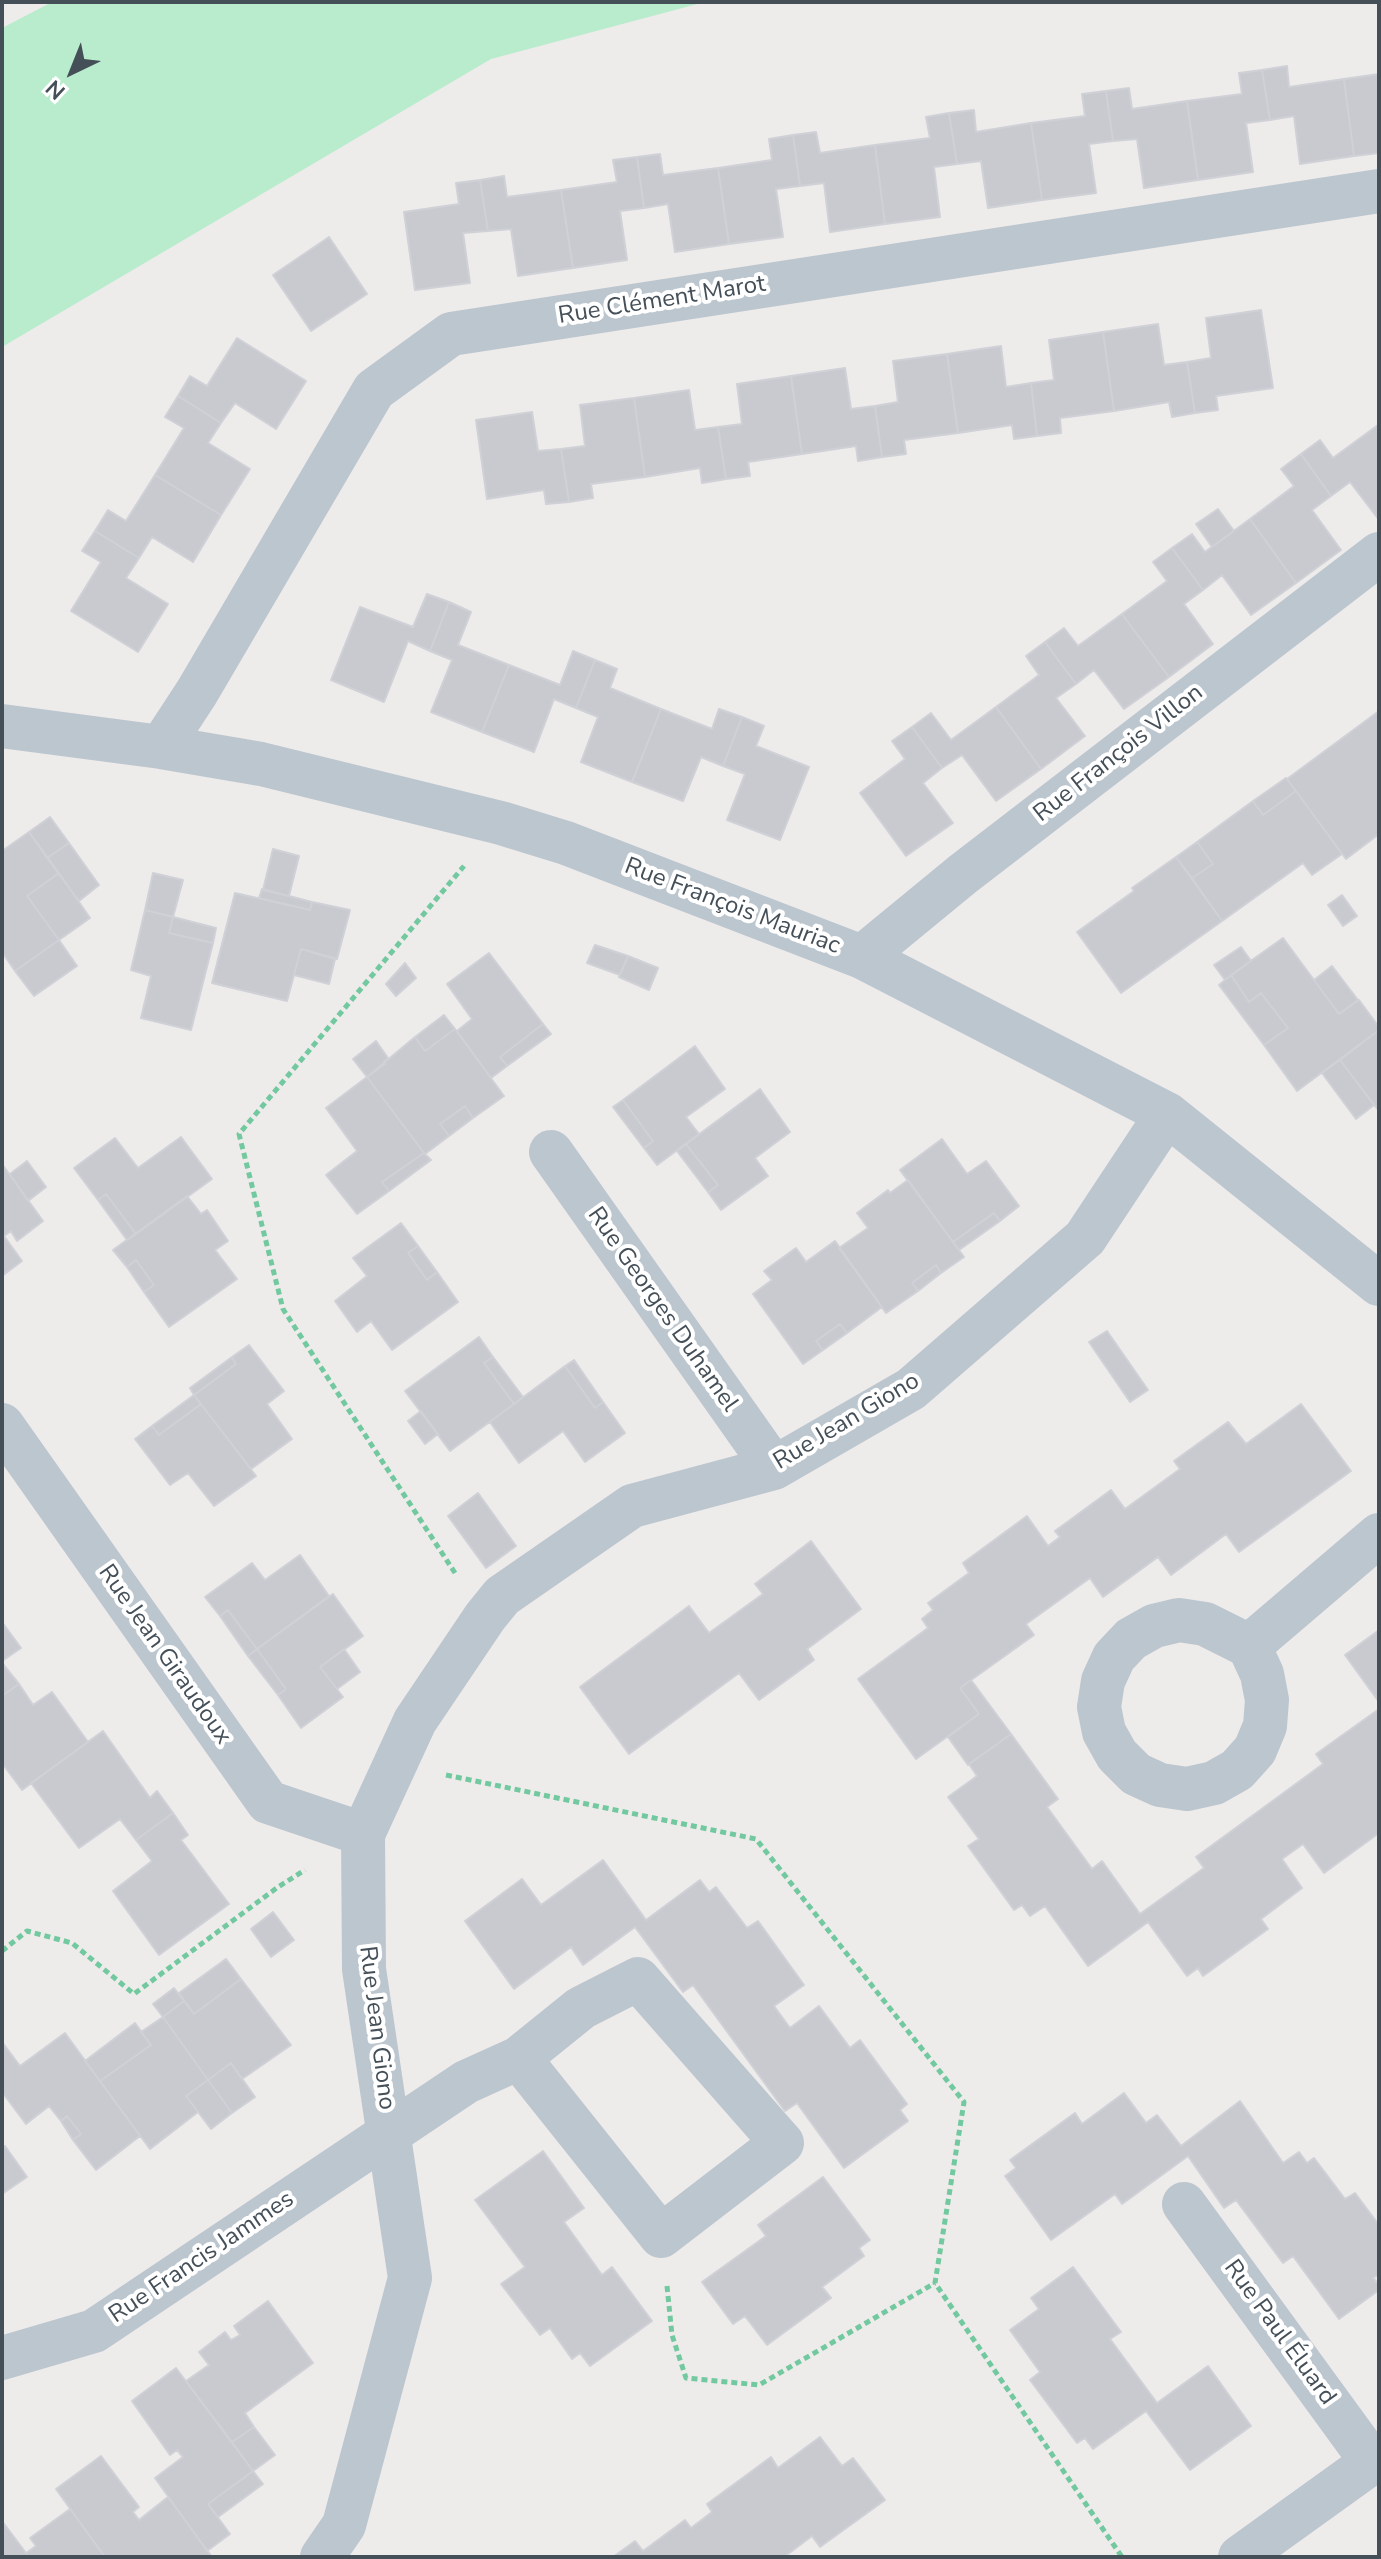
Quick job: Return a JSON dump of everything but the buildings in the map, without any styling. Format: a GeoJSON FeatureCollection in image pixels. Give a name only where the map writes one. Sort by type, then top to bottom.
{"type":"FeatureCollection","features":[{"type":"Feature","properties":{"kind":"street","name":"Rue Clément Marot"},"geometry":{"type":"LineString","coordinates":[[161,747],[197,692],[374,390],[451,334],[1379,191]]}},
{"type":"Feature","properties":{"kind":"street","name":"Rue François Villon"},"geometry":{"type":"LineString","coordinates":[[862,957],[963,874],[1379,554]]}},
{"type":"Feature","properties":{"kind":"street","name":"Rue François Mauriac"},"geometry":{"type":"LineString","coordinates":[[2,726],[261,764],[501,823],[566,843],[862,957],[1167,1114],[1379,1284]]}},
{"type":"Feature","properties":{"kind":"street","name":"Rue Jean Giono"},"geometry":{"type":"LineString","coordinates":[[322,2557],[344,2525],[410,2278],[364,1969],[363,1834],[415,1721],[502,1596],[632,1506],[774,1468],[911,1389],[1085,1238],[1167,1114]]}},
{"type":"Feature","properties":{"kind":"street","name":"Rue Georges Duhamel"},"geometry":{"type":"LineString","coordinates":[[551,1152],[774,1468]]}},
{"type":"Feature","properties":{"kind":"street","name":"Rue Jean Giraudoux"},"geometry":{"type":"LineString","coordinates":[[2,1425],[268,1802],[363,1834]]}},
{"type":"Feature","properties":{"kind":"street"},"geometry":{"type":"LineString","coordinates":[[1249,1646],[1379,1535]]}},
{"type":"Feature","properties":{"kind":"street","name":"Rue Francis Jammes"},"geometry":{"type":"LineString","coordinates":[[2,2358],[94,2331],[466,2082],[519,2058],[581,2008],[638,1979],[782,2143],[661,2236]]}},
{"type":"Feature","properties":{"kind":"street"},"geometry":{"type":"LineString","coordinates":[[519,2058],[661,2236]]}},
{"type":"Feature","properties":{"kind":"street","name":"Rue Paul Éluard"},"geometry":{"type":"LineString","coordinates":[[1184,2204],[1376,2460],[1240,2557]]}},
{"type":"Feature","properties":{"kind":"path"},"geometry":{"type":"LineString","coordinates":[[485,1617],[283,1309],[239,1134],[501,823]]}},
{"type":"Feature","properties":{"kind":"path"},"geometry":{"type":"LineString","coordinates":[[397,1765],[756,1839],[964,2102],[935,2283],[1122,2557]]}},
{"type":"Feature","properties":{"kind":"path"},"geometry":{"type":"LineString","coordinates":[[2,1951],[27,1931],[72,1943],[134,1994],[278,1887],[363,1834]]}},
{"type":"Feature","properties":{"kind":"path"},"geometry":{"type":"LineString","coordinates":[[661,2236],[672,2335],[686,2378],[759,2385],[935,2283]]}},
{"type":"Feature","properties":{"kind":"green space"},"geometry":{"type":"Polygon","coordinates":[[[52,2],[705,2],[491,59],[2,347],[2,28],[52,2]]]}}]}
